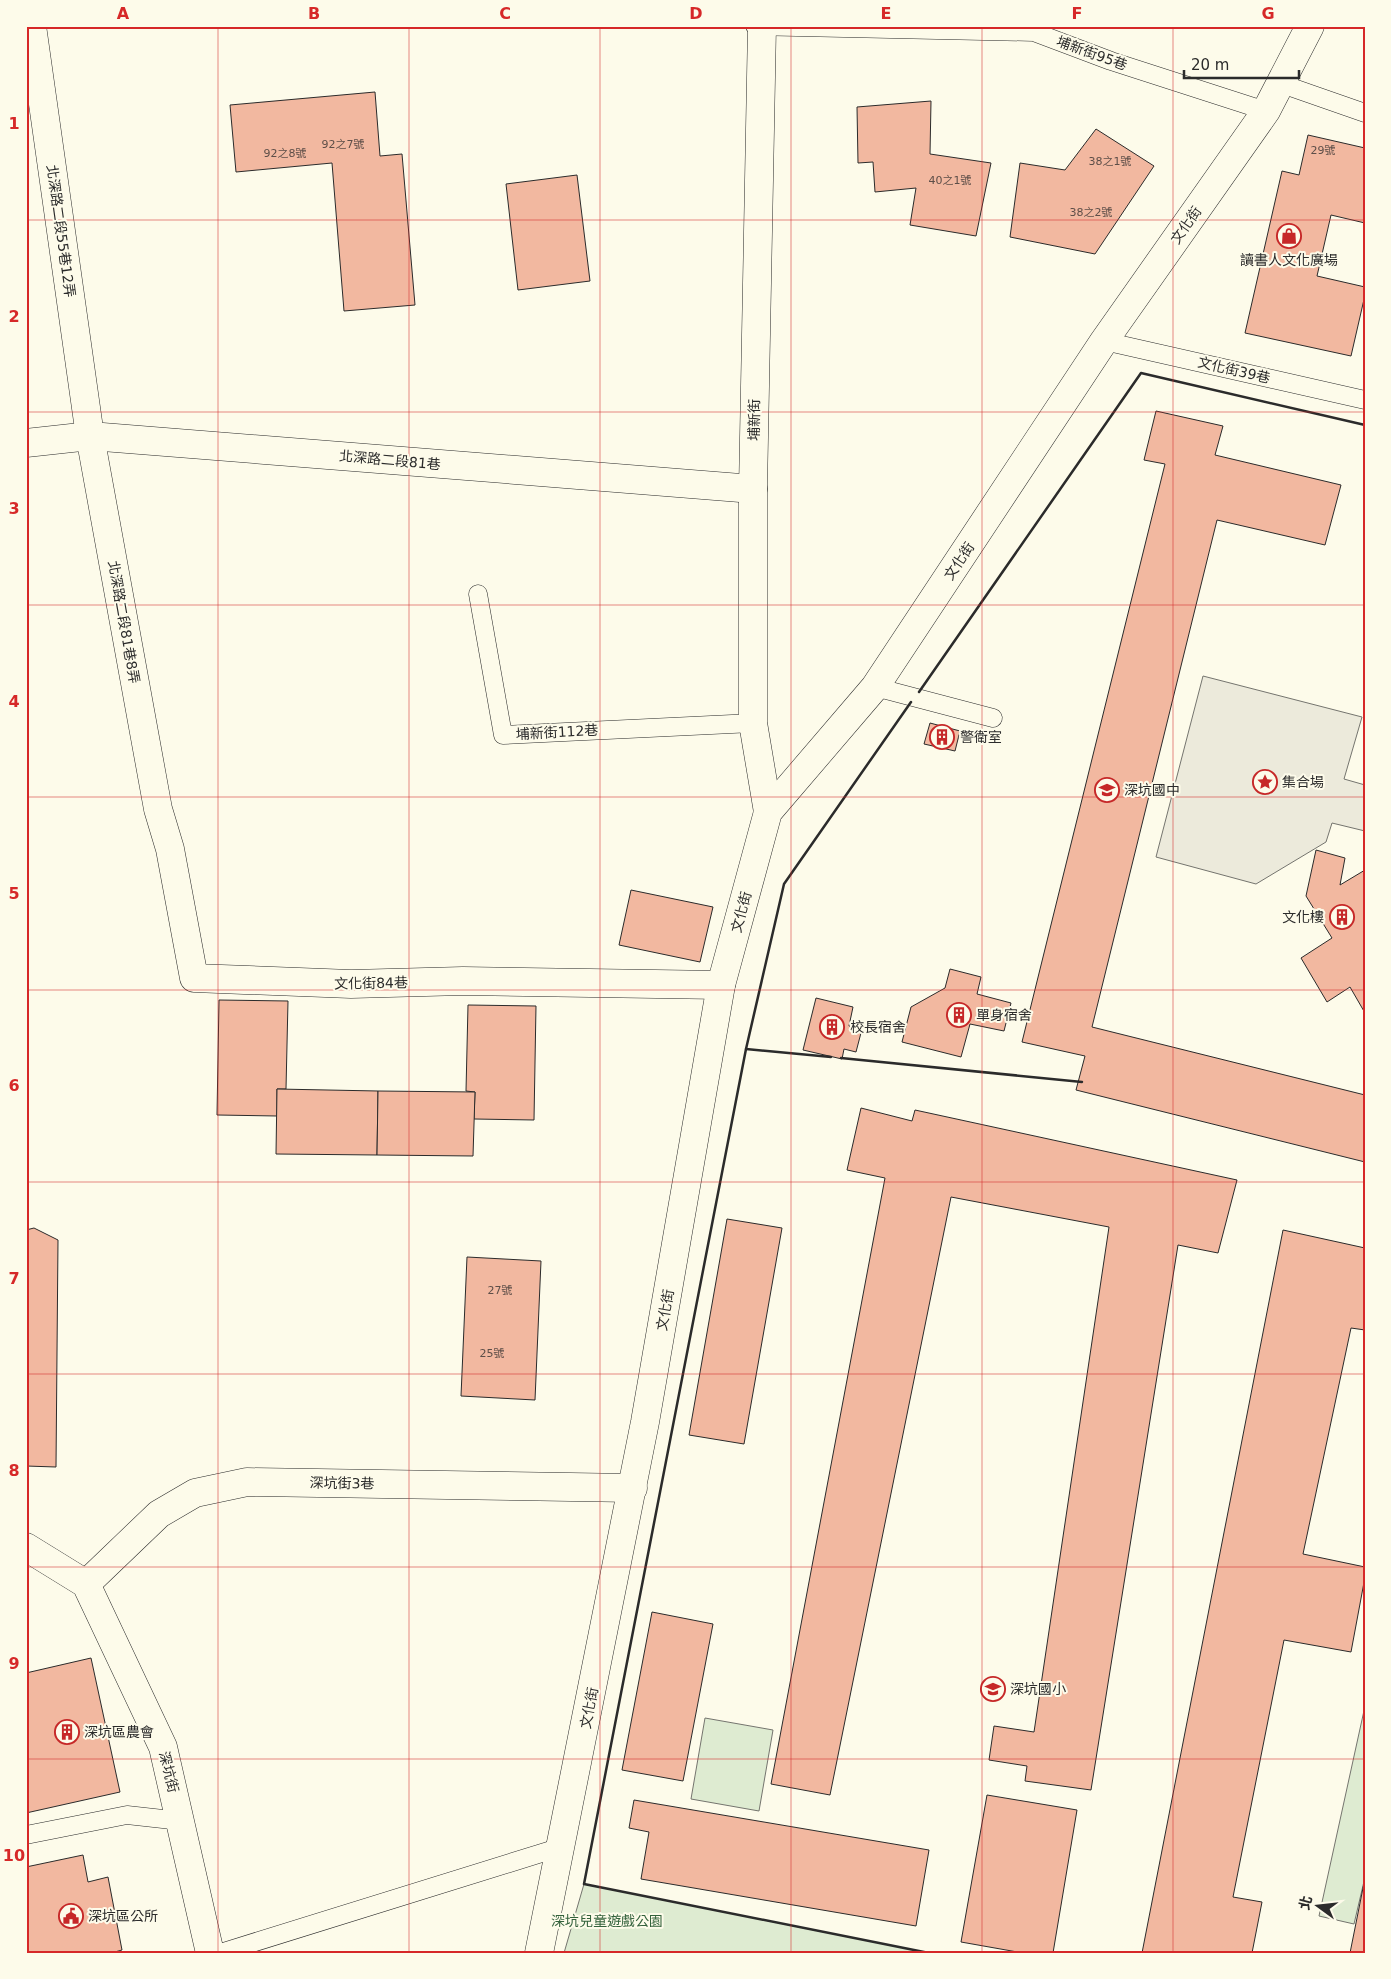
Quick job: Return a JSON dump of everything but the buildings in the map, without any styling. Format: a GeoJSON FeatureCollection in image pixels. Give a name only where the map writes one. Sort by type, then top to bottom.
{"type":"FeatureCollection","features":[{"type":"Feature","properties":{"kind":"street","name":"北深路二段55巷12弄"},"geometry":{"type":"LineString","coordinates":[[32,26],[90,436]]}},
{"type":"Feature","properties":{"kind":"street","name":"埔新街"},"geometry":{"type":"LineString","coordinates":[[762,26],[753,489],[753,723],[768,812]]}},
{"type":"Feature","properties":{"kind":"street","name":"文化街"},"geometry":{"type":"LineString","coordinates":[[539,1953],[633,1488],[721,985],[768,812],[876,686],[1104,341],[1266,112],[1279,83],[1310,26]]}},
{"type":"Feature","properties":{"kind":"street","name":"北深路二段81巷"},"geometry":{"type":"LineString","coordinates":[[26,444],[90,436],[753,489]]}},
{"type":"Feature","properties":{"kind":"street","name":"北深路二段81巷8弄"},"geometry":{"type":"LineString","coordinates":[[90,436],[158,809]]}},
{"type":"Feature","properties":{"kind":"street","name":"文化街84巷"},"geometry":{"type":"LineString","coordinates":[[158,809],[170,849],[194,978],[352,984],[463,981],[721,985]]}},
{"type":"Feature","properties":{"kind":"street","name":"深坑街3巷"},"geometry":{"type":"LineString","coordinates":[[86,1584],[159,1514],[195,1493],[247,1482],[633,1488]]}},
{"type":"Feature","properties":{"kind":"street"},"geometry":{"type":"LineString","coordinates":[[26,1547],[86,1584]]}},
{"type":"Feature","properties":{"kind":"street","name":"深坑街"},"geometry":{"type":"LineString","coordinates":[[86,1584],[163,1747],[210,1953]]}},
{"type":"Feature","properties":{"kind":"lane","name":"埔新街95巷"},"geometry":{"type":"LineString","coordinates":[[755,26],[1034,29],[1111,61],[1266,112]]}},
{"type":"Feature","properties":{"kind":"lane"},"geometry":{"type":"LineString","coordinates":[[1279,83],[1365,113]]}},
{"type":"Feature","properties":{"kind":"lane","name":"文化街39巷"},"geometry":{"type":"LineString","coordinates":[[1104,341],[1365,400]]}},
{"type":"Feature","properties":{"kind":"lane","name":"埔新街112巷"},"geometry":{"type":"LineString","coordinates":[[478,594],[503,735],[753,723]]}},
{"type":"Feature","properties":{"kind":"lane"},"geometry":{"type":"LineString","coordinates":[[876,686],[993,718]]}},
{"type":"Feature","properties":{"kind":"lane"},"geometry":{"type":"LineString","coordinates":[[26,1835],[127,1815],[181,1821]]}},
{"type":"Feature","properties":{"kind":"lane"},"geometry":{"type":"LineString","coordinates":[[220,1953],[561,1847]]}},
{"type":"Feature","properties":{"kind":"green space"},"geometry":{"type":"Polygon","coordinates":[[[1365,1706],[1365,1877],[1354,1924],[1319,1916],[1365,1706]]]}},
{"type":"Feature","properties":{"kind":"green space"},"geometry":{"type":"Polygon","coordinates":[[[705,1718],[773,1730],[759,1811],[691,1799],[705,1718]]]}},
{"type":"Feature","properties":{"kind":"green space","name":"深坑兒童遊戲公園"},"geometry":{"type":"Polygon","coordinates":[[[584,1884],[929,1953],[564,1953],[584,1884]]]}},
{"type":"Feature","properties":{"kind":"shaded area","name":"集合場"},"geometry":{"type":"Polygon","coordinates":[[[1203,676],[1362,717],[1344,779],[1365,785],[1365,831],[1332,823],[1326,842],[1256,884],[1156,857],[1203,676]]]}},
{"type":"Feature","properties":{"kind":"wall"},"geometry":{"type":"LineString","coordinates":[[919,692],[1141,373],[1365,425]]}},
{"type":"Feature","properties":{"kind":"wall"},"geometry":{"type":"LineString","coordinates":[[911,702],[784,884],[746,1049],[584,1884],[929,1953]]}},
{"type":"Feature","properties":{"kind":"wall"},"geometry":{"type":"LineString","coordinates":[[746,1049],[831,1057]]}},
{"type":"Feature","properties":{"kind":"wall"},"geometry":{"type":"LineString","coordinates":[[841,1058],[1082,1082]]}},
{"type":"Feature","properties":{"kind":"place","name":"讀書人文化廣場"},"geometry":{"type":"Point","coordinates":[1289,236]}},
{"type":"Feature","properties":{"kind":"place","name":"警衛室"},"geometry":{"type":"Point","coordinates":[942,737]}},
{"type":"Feature","properties":{"kind":"place","name":"集合場"},"geometry":{"type":"Point","coordinates":[1265,782]}},
{"type":"Feature","properties":{"kind":"place","name":"深坑國中"},"geometry":{"type":"Point","coordinates":[1107,790]}},
{"type":"Feature","properties":{"kind":"place","name":"文化樓"},"geometry":{"type":"Point","coordinates":[1342,917]}},
{"type":"Feature","properties":{"kind":"place","name":"單身宿舍"},"geometry":{"type":"Point","coordinates":[959,1015]}},
{"type":"Feature","properties":{"kind":"place","name":"校長宿舍"},"geometry":{"type":"Point","coordinates":[832,1027]}},
{"type":"Feature","properties":{"kind":"place","name":"深坑國小"},"geometry":{"type":"Point","coordinates":[993,1689]}},
{"type":"Feature","properties":{"kind":"place","name":"深坑區農會"},"geometry":{"type":"Point","coordinates":[67,1732]}},
{"type":"Feature","properties":{"kind":"place","name":"深坑區公所"},"geometry":{"type":"Point","coordinates":[71,1916]}}]}
